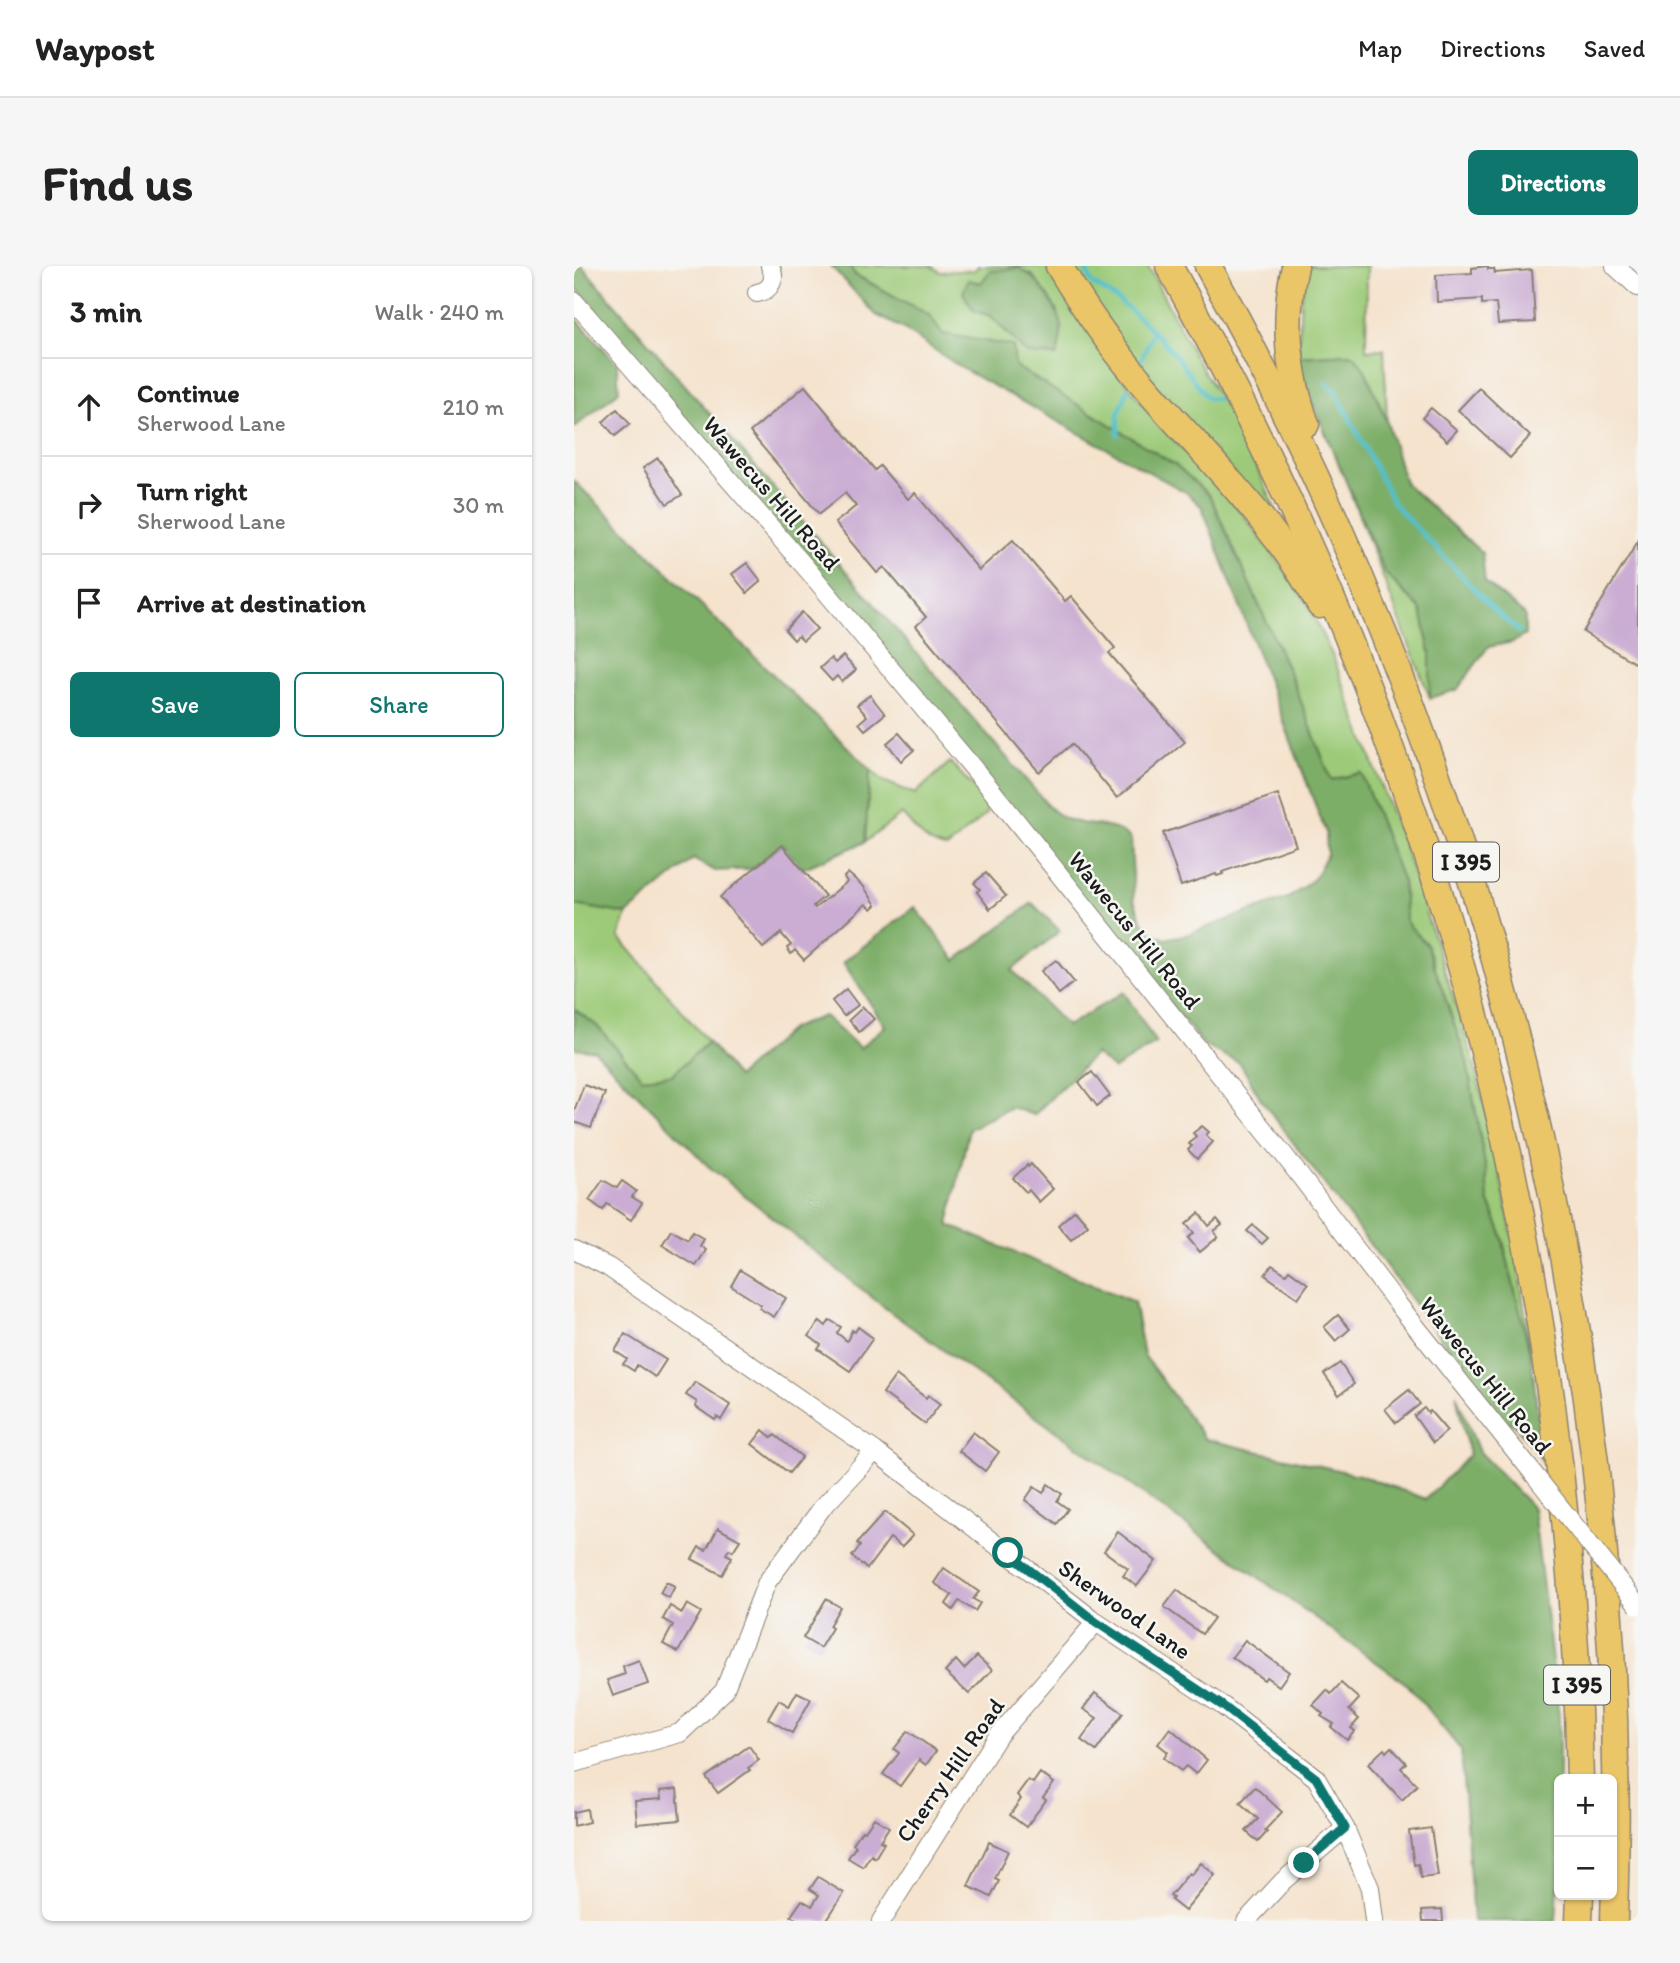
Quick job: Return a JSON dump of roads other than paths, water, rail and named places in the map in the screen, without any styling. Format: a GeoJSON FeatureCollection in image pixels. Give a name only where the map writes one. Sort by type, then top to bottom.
{"type":"FeatureCollection","features":[{"type":"Feature","properties":{"kind":"highway"},"geometry":{"type":"LineString","coordinates":[[1059,266],[1087,309],[1143,384],[1283,545],[1315,595],[1354,673],[1373,699]]}},
{"type":"Feature","properties":{"kind":"highway","name":"I 395"},"geometry":{"type":"LineString","coordinates":[[1169,266],[1222,364],[1285,492],[1317,561],[1373,699],[1415,814],[1454,938],[1490,1070],[1523,1218],[1546,1354],[1563,1492],[1574,1626],[1580,1774]]}},
{"type":"Feature","properties":{"kind":"highway","name":"I 395"},"geometry":{"type":"LineString","coordinates":[[1208,266],[1314,471],[1381,624],[1447,801],[1505,994],[1550,1180],[1579,1343],[1600,1516],[1614,1746],[1614,1921]]}},
{"type":"Feature","properties":{"kind":"highway"},"geometry":{"type":"LineString","coordinates":[[1295,266],[1288,311],[1290,360],[1295,388],[1311,441],[1314,471]]}},
{"type":"Feature","properties":{"kind":"highway"},"geometry":{"type":"LineString","coordinates":[[1579,1921],[1580,1900]]}},
{"type":"Feature","properties":{"kind":"street"},"geometry":{"type":"LineString","coordinates":[[1615,266],[1638,287]]}},
{"type":"Feature","properties":{"kind":"street"},"geometry":{"type":"LineString","coordinates":[[757,293],[766,291],[773,271]]}},
{"type":"Feature","properties":{"kind":"street","name":"Wawecus Hill Road"},"geometry":{"type":"LineString","coordinates":[[574,302],[807,569],[989,787],[1284,1155],[1397,1303],[1638,1605]]}},
{"type":"Feature","properties":{"kind":"street","name":"Sherwood Lane"},"geometry":{"type":"LineString","coordinates":[[574,1250],[608,1267],[875,1451],[1096,1622],[1223,1706],[1316,1778],[1345,1828],[1370,1888],[1374,1921]]}},
{"type":"Feature","properties":{"kind":"street"},"geometry":{"type":"LineString","coordinates":[[574,1763],[680,1733],[724,1691],[767,1582],[822,1508],[875,1451]]}},
{"type":"Feature","properties":{"kind":"street","name":"Cherry Hill Road"},"geometry":{"type":"LineString","coordinates":[[881,1921],[998,1736],[1096,1622]]}},
{"type":"Feature","properties":{"kind":"street"},"geometry":{"type":"LineString","coordinates":[[1246,1921],[1283,1881],[1345,1828]]}},
{"type":"Feature","properties":{"kind":"waterway"},"geometry":{"type":"LineString","coordinates":[[1084,266],[1092,283],[1143,321],[1172,351],[1207,398],[1217,399]]}},
{"type":"Feature","properties":{"kind":"waterway"},"geometry":{"type":"LineString","coordinates":[[1141,360],[1153,332]]}},
{"type":"Feature","properties":{"kind":"waterway"},"geometry":{"type":"LineString","coordinates":[[1326,383],[1335,390],[1394,504],[1493,609],[1520,632]]}},
{"type":"Feature","properties":{"kind":"waterway"},"geometry":{"type":"LineString","coordinates":[[1118,435],[1118,414],[1128,389]]}}]}
